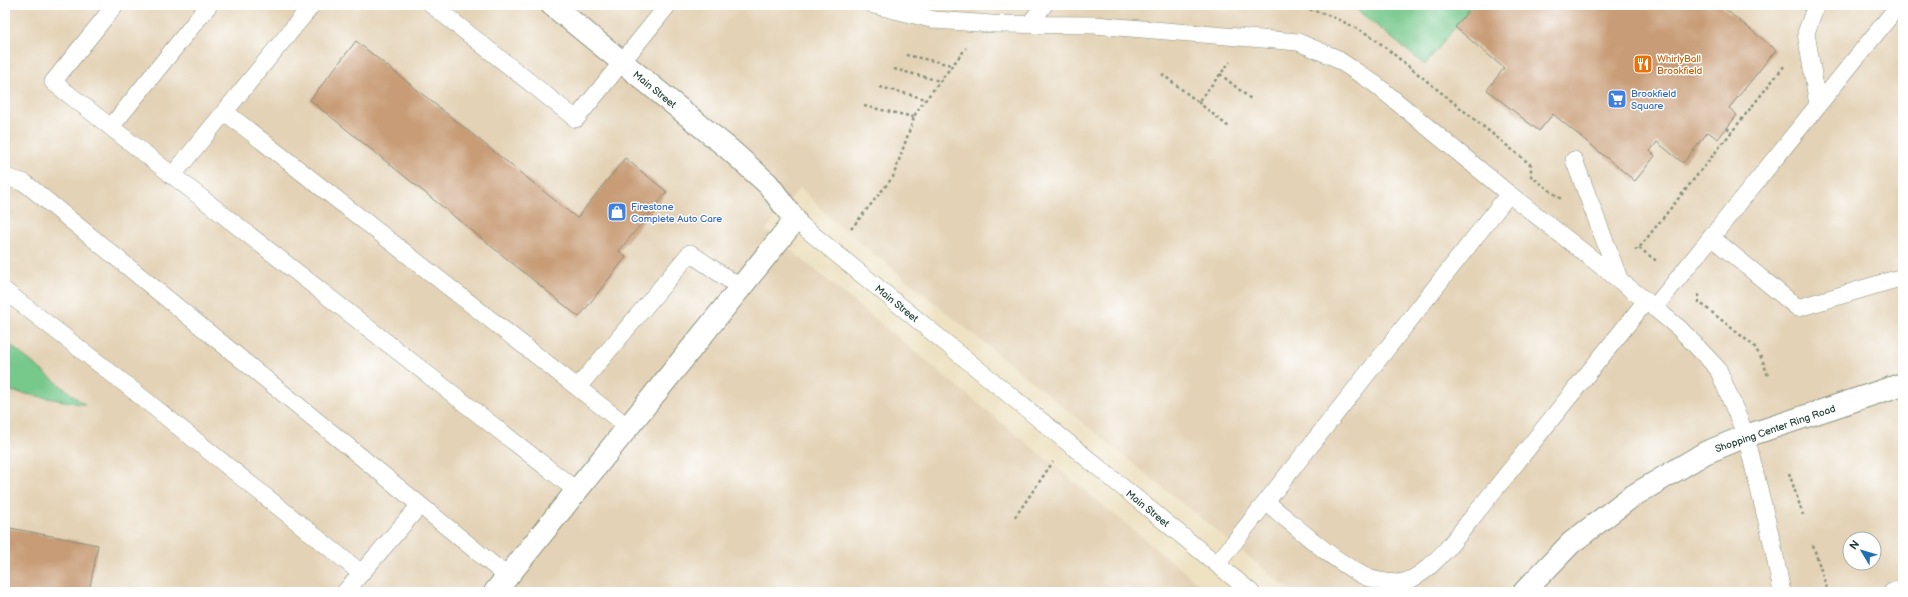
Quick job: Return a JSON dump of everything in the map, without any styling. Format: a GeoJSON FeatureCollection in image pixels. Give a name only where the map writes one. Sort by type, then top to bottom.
{"type":"FeatureCollection","features":[{"type":"Feature","properties":{"kind":"street","name":"Main Street"},"geometry":{"type":"LineString","coordinates":[[552,5],[735,154],[768,184],[795,220]]}},
{"type":"Feature","properties":{"kind":"street"},"geometry":{"type":"LineString","coordinates":[[502,584],[795,220]]}},
{"type":"Feature","properties":{"kind":"street","name":"Shopping Center Ring Road"},"geometry":{"type":"LineString","coordinates":[[1524,592],[1572,543],[1631,496],[1705,453],[1746,436],[1903,384]]}},
{"type":"Feature","properties":{"kind":"lane"},"geometry":{"type":"LineString","coordinates":[[115,5],[53,82],[577,491]]}},
{"type":"Feature","properties":{"kind":"lane"},"geometry":{"type":"LineString","coordinates":[[111,127],[209,5]]}},
{"type":"Feature","properties":{"kind":"lane"},"geometry":{"type":"LineString","coordinates":[[172,176],[312,5]]}},
{"type":"Feature","properties":{"kind":"lane"},"geometry":{"type":"LineString","coordinates":[[432,5],[576,119],[668,5]]}},
{"type":"Feature","properties":{"kind":"lane"},"geometry":{"type":"LineString","coordinates":[[874,5],[935,20],[1028,25],[1094,25],[1298,42],[1334,57],[1374,84],[1509,194],[1650,304],[1680,329],[1718,369],[1746,436],[1772,542],[1782,592]]}},
{"type":"Feature","properties":{"kind":"lane"},"geometry":{"type":"LineString","coordinates":[[1028,25],[1044,5]]}},
{"type":"Feature","properties":{"kind":"lane"},"geometry":{"type":"LineString","coordinates":[[1816,5],[1806,33],[1818,105]]}},
{"type":"Feature","properties":{"kind":"lane"},"geometry":{"type":"LineString","coordinates":[[1266,502],[1331,554],[1363,576],[1394,584],[1409,581],[1427,568],[1447,549],[1650,304],[1711,237],[1899,5]]}},
{"type":"Feature","properties":{"kind":"lane"},"geometry":{"type":"LineString","coordinates":[[225,112],[628,427]]}},
{"type":"Feature","properties":{"kind":"lane"},"geometry":{"type":"LineString","coordinates":[[1574,160],[1620,281]]}},
{"type":"Feature","properties":{"kind":"lane"},"geometry":{"type":"LineString","coordinates":[[5,177],[25,183],[420,505],[502,584]]}},
{"type":"Feature","properties":{"kind":"lane"},"geometry":{"type":"LineString","coordinates":[[1217,564],[1509,194]]}},
{"type":"Feature","properties":{"kind":"lane","name":"Main Street"},"geometry":{"type":"LineString","coordinates":[[795,220],[1251,592]]}},
{"type":"Feature","properties":{"kind":"lane"},"geometry":{"type":"LineString","coordinates":[[1711,237],[1798,308],[1903,277]]}},
{"type":"Feature","properties":{"kind":"lane"},"geometry":{"type":"LineString","coordinates":[[578,387],[690,253],[741,288]]}},
{"type":"Feature","properties":{"kind":"lane"},"geometry":{"type":"LineString","coordinates":[[5,291],[124,383],[362,573]]}},
{"type":"Feature","properties":{"kind":"lane"},"geometry":{"type":"LineString","coordinates":[[345,592],[420,505]]}},
{"type":"Feature","properties":{"kind":"lane"},"geometry":{"type":"LineString","coordinates":[[1892,592],[1903,588]]}},
{"type":"Feature","properties":{"kind":"path"},"geometry":{"type":"LineString","coordinates":[[851,229],[894,177],[914,117],[967,46]]}},
{"type":"Feature","properties":{"kind":"path"},"geometry":{"type":"LineString","coordinates":[[906,55],[952,65]]}},
{"type":"Feature","properties":{"kind":"path"},"geometry":{"type":"LineString","coordinates":[[1198,102],[1230,61]]}},
{"type":"Feature","properties":{"kind":"path"},"geometry":{"type":"LineString","coordinates":[[1660,264],[1639,248],[1785,66],[1784,61]]}},
{"type":"Feature","properties":{"kind":"path"},"geometry":{"type":"LineString","coordinates":[[894,69],[940,81]]}},
{"type":"Feature","properties":{"kind":"path"},"geometry":{"type":"LineString","coordinates":[[1162,74],[1230,128]]}},
{"type":"Feature","properties":{"kind":"path"},"geometry":{"type":"LineString","coordinates":[[1220,74],[1252,100]]}},
{"type":"Feature","properties":{"kind":"path"},"geometry":{"type":"LineString","coordinates":[[880,87],[926,99]]}},
{"type":"Feature","properties":{"kind":"path"},"geometry":{"type":"LineString","coordinates":[[864,106],[914,117]]}},
{"type":"Feature","properties":{"kind":"path"},"geometry":{"type":"LineString","coordinates":[[1727,128],[1732,132]]}},
{"type":"Feature","properties":{"kind":"path"},"geometry":{"type":"LineString","coordinates":[[1698,294],[1699,302],[1754,346],[1762,359],[1768,376]]}},
{"type":"Feature","properties":{"kind":"path"},"geometry":{"type":"LineString","coordinates":[[1015,516],[1023,502],[1068,443]]}},
{"type":"Feature","properties":{"kind":"path"},"geometry":{"type":"LineString","coordinates":[[1789,473],[1803,515]]}},
{"type":"Feature","properties":{"kind":"path"},"geometry":{"type":"LineString","coordinates":[[1813,545],[1828,592]]}},
{"type":"Feature","properties":{"kind":"shaded area","name":"Brookfield Square"},"geometry":{"type":"Polygon","coordinates":[[[5,5],[1903,5],[1903,592],[1292,592],[831,219],[800,187],[766,230],[1209,592],[5,592],[5,5]]]}},
{"type":"Feature","properties":{"kind":"green space"},"geometry":{"type":"Polygon","coordinates":[[[1351,5],[1473,5],[1425,65],[1351,5]]]}},
{"type":"Feature","properties":{"kind":"green space"},"geometry":{"type":"Polygon","coordinates":[[[5,341],[85,405],[5,390],[5,341]]]}},
{"type":"Feature","properties":{"kind":"building","name":"Brookfield Square"},"geometry":{"type":"Polygon","coordinates":[[[1473,5],[1720,5],[1776,50],[1729,108],[1737,115],[1718,139],[1708,132],[1683,163],[1657,142],[1650,151],[1655,156],[1635,181],[1553,114],[1539,131],[1487,90],[1504,68],[1455,27],[1473,5]]]}},
{"type":"Feature","properties":{"kind":"building"},"geometry":{"type":"Polygon","coordinates":[[[356,41],[577,218],[625,158],[667,192],[619,251],[626,257],[579,317],[310,100],[356,41]]]}},
{"type":"Feature","properties":{"kind":"building"},"geometry":{"type":"Polygon","coordinates":[[[5,527],[98,545],[89,592],[5,592],[5,527]]]}},
{"type":"Feature","properties":{"kind":"place","name":"WhirlyBall Brookfield"},"geometry":{"type":"Point","coordinates":[1643,64]}},
{"type":"Feature","properties":{"kind":"place","name":"Brookfield Square"},"geometry":{"type":"Point","coordinates":[1617,99]}},
{"type":"Feature","properties":{"kind":"place","name":"Firestone Complete Auto Care"},"geometry":{"type":"Point","coordinates":[617,212]}}]}
